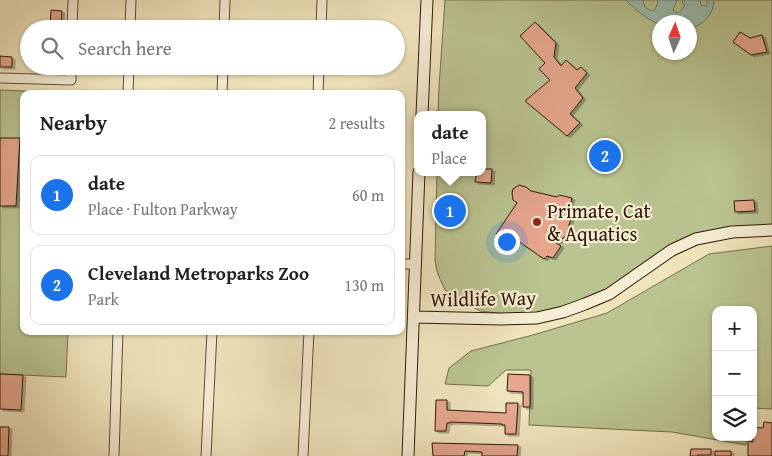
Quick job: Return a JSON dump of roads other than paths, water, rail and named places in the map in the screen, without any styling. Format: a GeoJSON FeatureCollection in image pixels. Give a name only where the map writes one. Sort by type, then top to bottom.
{"type":"FeatureCollection","features":[{"type":"Feature","properties":{"kind":"street"},"geometry":{"type":"LineString","coordinates":[[72,20],[73,0]]}},
{"type":"Feature","properties":{"kind":"street"},"geometry":{"type":"LineString","coordinates":[[130,20],[131,0]]}},
{"type":"Feature","properties":{"kind":"street"},"geometry":{"type":"LineString","coordinates":[[224,20],[225,0]]}},
{"type":"Feature","properties":{"kind":"street"},"geometry":{"type":"LineString","coordinates":[[321,20],[322,0]]}},
{"type":"Feature","properties":{"kind":"street"},"geometry":{"type":"LineString","coordinates":[[422,111],[427,0]]}},
{"type":"Feature","properties":{"kind":"street"},"geometry":{"type":"LineString","coordinates":[[0,78],[71,80],[71,75]]}},
{"type":"Feature","properties":{"kind":"street"},"geometry":{"type":"LineString","coordinates":[[128,90],[129,75]]}},
{"type":"Feature","properties":{"kind":"street"},"geometry":{"type":"LineString","coordinates":[[222,90],[223,75]]}},
{"type":"Feature","properties":{"kind":"street"},"geometry":{"type":"LineString","coordinates":[[318,90],[319,75]]}},
{"type":"Feature","properties":{"kind":"street"},"geometry":{"type":"LineString","coordinates":[[408,456],[419,176]]}},
{"type":"Feature","properties":{"kind":"street","name":"Wildlife Way"},"geometry":{"type":"LineString","coordinates":[[414,317],[537,318],[563,312],[609,294],[672,250],[696,239],[732,232],[772,230]]}},
{"type":"Feature","properties":{"kind":"street"},"geometry":{"type":"LineString","coordinates":[[405,264],[415,264]]}},
{"type":"Feature","properties":{"kind":"street"},"geometry":{"type":"LineString","coordinates":[[114,456],[118,335]]}},
{"type":"Feature","properties":{"kind":"street"},"geometry":{"type":"LineString","coordinates":[[206,456],[212,335]]}},
{"type":"Feature","properties":{"kind":"street"},"geometry":{"type":"LineString","coordinates":[[303,456],[309,335]]}},
{"type":"Feature","properties":{"kind":"water"},"geometry":{"type":"Polygon","coordinates":[[[626,0],[643,0],[646,8],[654,11],[658,0],[677,0],[673,10],[677,13],[685,5],[682,3],[683,0],[700,0],[701,5],[707,6],[707,0],[714,0],[710,14],[697,26],[697,15],[652,15],[652,21],[641,14],[626,0]]]}},
{"type":"Feature","properties":{"kind":"place","name":"Cleveland Metroparks Zoo"},"geometry":{"type":"Point","coordinates":[605,156]}},
{"type":"Feature","properties":{"kind":"place","name":"date"},"geometry":{"type":"Point","coordinates":[450,211]}},
{"type":"Feature","properties":{"kind":"place","name":"Primate, Cat & Aquatics"},"geometry":{"type":"Point","coordinates":[537,222]}}]}
